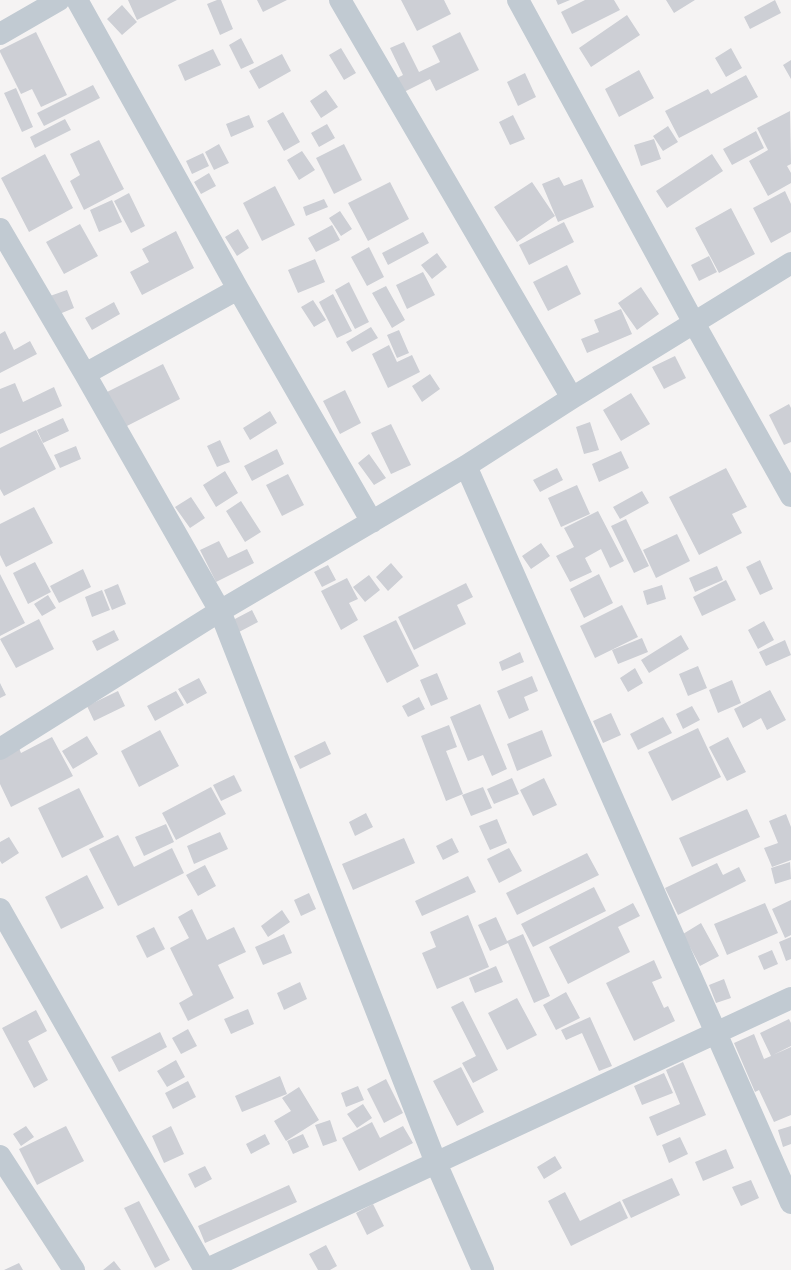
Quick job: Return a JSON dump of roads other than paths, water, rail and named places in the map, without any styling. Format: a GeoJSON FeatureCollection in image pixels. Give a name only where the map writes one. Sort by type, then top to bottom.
{"type":"FeatureCollection","features":[{"type":"Feature","properties":{"kind":"street"},"geometry":{"type":"LineString","coordinates":[[0,34],[59,0]]}},
{"type":"Feature","properties":{"kind":"street"},"geometry":{"type":"LineString","coordinates":[[77,0],[238,289],[372,522]]}},
{"type":"Feature","properties":{"kind":"street"},"geometry":{"type":"LineString","coordinates":[[340,0],[572,398]]}},
{"type":"Feature","properties":{"kind":"street"},"geometry":{"type":"LineString","coordinates":[[518,0],[694,323],[791,496]]}},
{"type":"Feature","properties":{"kind":"street"},"geometry":{"type":"LineString","coordinates":[[2,238],[85,374],[220,611],[436,1163],[483,1270]]}},
{"type":"Feature","properties":{"kind":"street"},"geometry":{"type":"LineString","coordinates":[[0,749],[220,611],[466,466],[572,398],[791,263]]}},
{"type":"Feature","properties":{"kind":"street"},"geometry":{"type":"LineString","coordinates":[[85,374],[238,289]]}},
{"type":"Feature","properties":{"kind":"street"},"geometry":{"type":"LineString","coordinates":[[466,466],[791,1204]]}},
{"type":"Feature","properties":{"kind":"street"},"geometry":{"type":"LineString","coordinates":[[0,910],[205,1270],[791,998]]}},
{"type":"Feature","properties":{"kind":"street"},"geometry":{"type":"LineString","coordinates":[[0,1156],[74,1270]]}}]}
